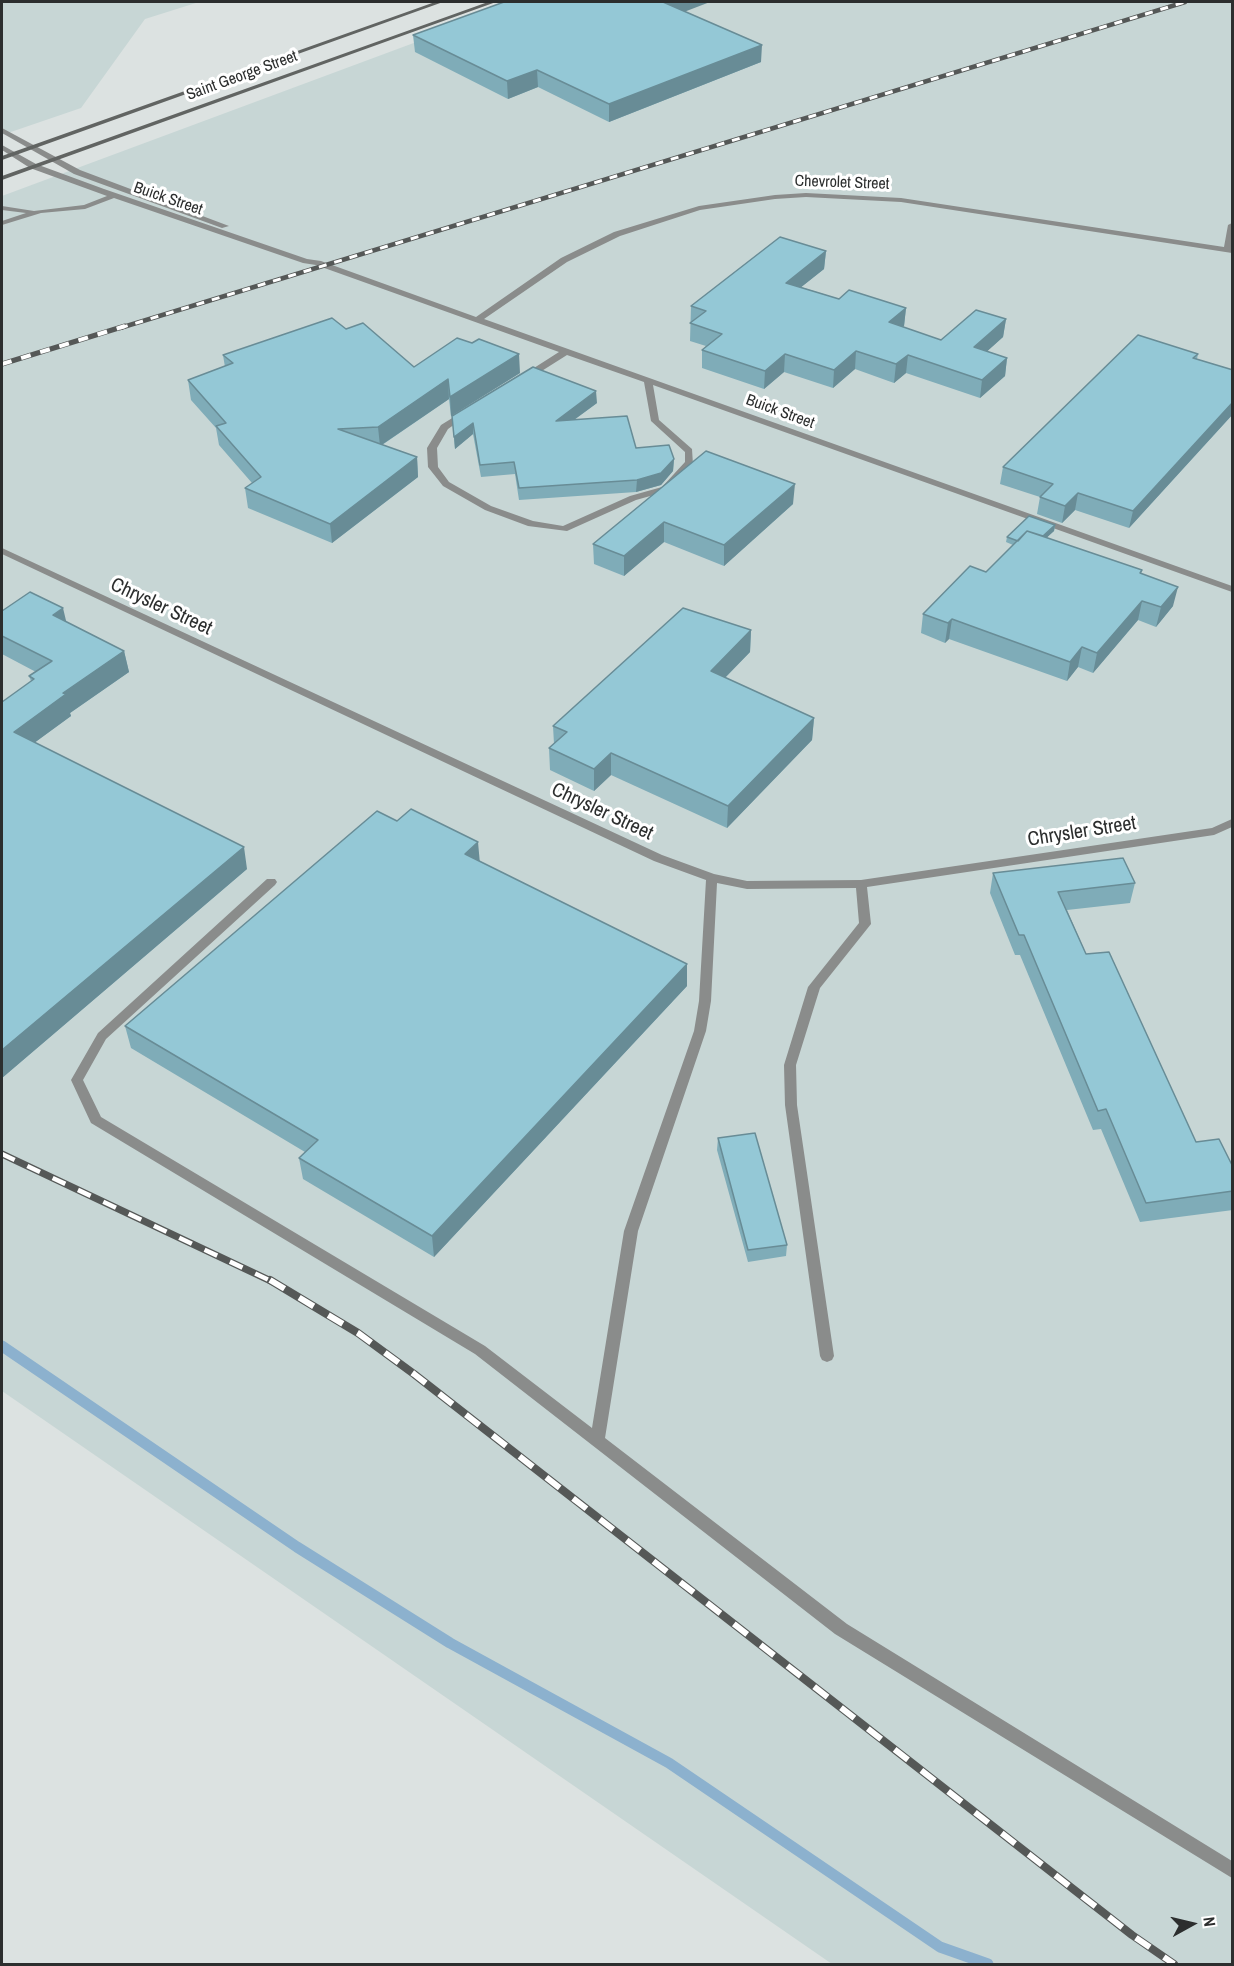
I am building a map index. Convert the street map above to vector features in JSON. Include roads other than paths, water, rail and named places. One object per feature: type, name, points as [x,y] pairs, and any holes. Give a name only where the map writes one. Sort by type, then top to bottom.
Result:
[{"type":"main road","name":"Saint George Street","points":[[2,158],[440,2]]},
{"type":"main road","name":"Saint George Street","points":[[2,178],[493,2]]},
{"type":"lane","name":"Buick Street","points":[[2,130],[77,172],[312,258],[318,263]]},
{"type":"lane","name":"Buick Street","points":[[2,147],[33,166],[113,196],[306,261],[318,263],[1232,589]]},
{"type":"lane","name":"Chevrolet Street","points":[[477,320],[564,260],[617,234],[699,208],[775,197],[806,195],[901,200],[1230,250]]},
{"type":"lane","points":[[2,223],[36,212],[84,207],[113,196]]},
{"type":"lane","points":[[2,208],[36,212]]},
{"type":"lane","points":[[1230,250],[1233,225]]},
{"type":"lane","points":[[519,381],[565,352]]},
{"type":"lane","points":[[472,410],[444,427],[435,439],[432,454],[433,467],[442,479],[488,508],[531,524],[564,529],[633,498],[665,489],[690,463],[689,451],[655,421],[648,381]]},
{"type":"lane","name":"Chrysler Street","points":[[2,551],[658,858],[712,878],[747,885],[861,884],[1214,831],[1233,823]]},
{"type":"lane","points":[[597,1440],[631,1231],[702,1024],[712,878]]},
{"type":"lane","points":[[271,882],[102,1036],[77,1080],[96,1120],[480,1350],[841,1629],[1233,1870]]},
{"type":"lane","points":[[827,1356],[790,1105],[790,1065],[808,1000],[814,987],[866,924],[861,884]]},
{"type":"waterway","points":[[2,1346],[297,1547],[450,1643],[669,1763],[940,1947],[988,1964]]},
{"type":"railway","points":[[120,328],[1185,2]]},
{"type":"railway","points":[[2,364],[125,326]]},
{"type":"railway","points":[[2,1154],[273,1282]]},
{"type":"railway","points":[[270,1280],[358,1333],[414,1374],[1132,1935],[1174,1964]]}]
